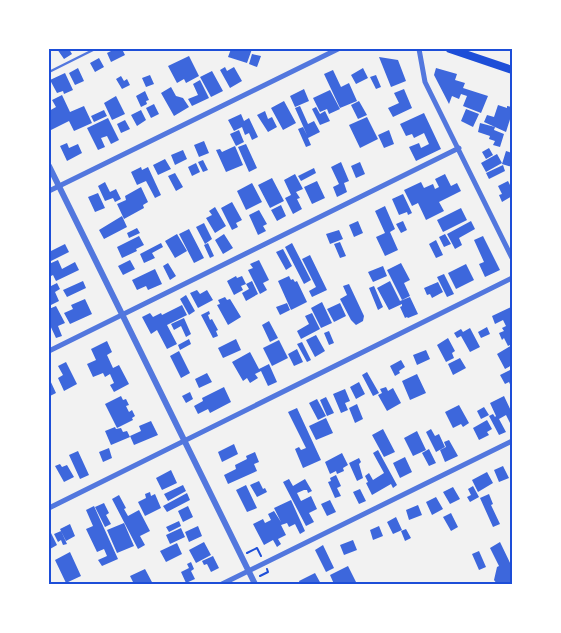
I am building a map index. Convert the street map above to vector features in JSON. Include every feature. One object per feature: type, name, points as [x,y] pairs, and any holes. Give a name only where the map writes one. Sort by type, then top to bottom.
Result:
[{"type":"main road","points":[[450,49],[512,70]]},
{"type":"street","points":[[49,191],[338,49]]},
{"type":"street","points":[[419,49],[425,82],[512,258]]},
{"type":"street","points":[[49,351],[122,313],[459,148]]},
{"type":"street","points":[[49,166],[255,584]]},
{"type":"street","points":[[49,508],[512,278]]},
{"type":"street","points":[[222,584],[512,441]]},
{"type":"lane","points":[[49,72],[95,49]]},
{"type":"path","points":[[247,552],[257,548],[262,560]]},
{"type":"path","points":[[258,577],[268,572],[266,567]]},
{"type":"building","points":[[57,49],[69,49],[72,54],[64,59]]},
{"type":"building","points":[[115,49],[122,49],[125,55],[111,62],[107,53]]},
{"type":"building","points":[[231,49],[252,49],[247,63],[228,57]]},
{"type":"building","points":[[252,54],[261,56],[257,67],[249,64]]},
{"type":"building","points":[[189,56],[199,76],[186,83],[184,79],[177,83],[168,66]]},
{"type":"building","points":[[379,57],[398,60],[406,81],[391,87]]},
{"type":"building","points":[[99,58],[104,67],[95,72],[90,63]]},
{"type":"building","points":[[225,67],[227,71],[234,67],[242,81],[230,88],[220,70]]},
{"type":"building","points":[[78,68],[84,81],[75,85],[69,73]]},
{"type":"building","points":[[363,68],[368,78],[356,84],[351,75]]},
{"type":"building","points":[[436,68],[457,74],[455,80],[465,83],[463,88],[488,96],[481,113],[463,106],[467,96],[461,94],[459,99],[452,96],[449,104],[434,75]]},
{"type":"building","points":[[333,70],[341,87],[349,83],[357,101],[340,108],[324,74]]},
{"type":"building","points":[[212,71],[223,91],[211,97],[200,77]]},
{"type":"building","points":[[65,73],[73,90],[64,94],[63,91],[57,93],[50,80]]},
{"type":"building","points":[[150,75],[154,84],[146,87],[142,78]]},
{"type":"building","points":[[376,75],[381,87],[376,89],[370,77]]},
{"type":"building","points":[[121,76],[124,81],[127,79],[130,85],[122,89],[116,79]]},
{"type":"building","points":[[200,80],[209,98],[192,106],[188,99],[198,95],[193,84]]},
{"type":"building","points":[[171,87],[176,96],[183,98],[189,107],[174,116],[161,93]]},
{"type":"building","points":[[304,89],[309,101],[295,107],[290,96]]},
{"type":"building","points":[[404,89],[412,108],[393,117],[388,108],[399,103],[394,93]]},
{"type":"building","points":[[330,90],[340,109],[329,114],[327,109],[320,112],[313,98]]},
{"type":"building","points":[[145,91],[149,100],[146,101],[147,104],[141,107],[136,96]]},
{"type":"building","points":[[62,95],[70,112],[84,106],[92,123],[74,131],[69,121],[49,131],[49,111],[56,107],[52,100]]},
{"type":"building","points":[[116,96],[125,114],[112,120],[104,103]]},
{"type":"building","points":[[284,101],[296,123],[283,130],[271,108]]},
{"type":"building","points":[[359,101],[367,115],[358,119],[351,105]]},
{"type":"building","points":[[154,104],[159,114],[151,118],[146,108]]},
{"type":"building","points":[[498,105],[507,108],[507,106],[512,107],[506,132],[484,122],[487,115],[494,117]]},
{"type":"building","points":[[300,106],[308,124],[314,121],[320,132],[308,138],[311,145],[306,147],[298,129],[303,127],[307,135],[295,108]]},
{"type":"building","points":[[316,107],[320,114],[325,111],[330,121],[320,125],[312,109]]},
{"type":"building","points":[[466,109],[479,114],[473,127],[461,121]]},
{"type":"building","points":[[104,110],[107,116],[94,122],[91,116]]},
{"type":"building","points":[[141,110],[146,120],[137,126],[131,115]]},
{"type":"building","points":[[265,111],[268,119],[272,117],[277,127],[268,132],[257,115]]},
{"type":"building","points":[[424,113],[441,149],[416,161],[409,147],[419,143],[421,148],[429,144],[424,133],[414,138],[412,134],[406,136],[400,124]]},
{"type":"building","points":[[241,114],[244,121],[249,118],[258,137],[252,140],[249,133],[245,135],[242,127],[234,131],[228,120]]},
{"type":"building","points":[[367,117],[378,139],[360,148],[349,125]]},
{"type":"building","points":[[108,118],[119,140],[111,144],[107,136],[101,138],[105,147],[98,150],[87,128]]},
{"type":"building","points":[[125,120],[130,129],[121,133],[117,124]]},
{"type":"building","points":[[480,123],[495,127],[494,130],[504,134],[500,147],[493,145],[495,141],[489,139],[490,136],[478,132]]},
{"type":"building","points":[[239,130],[244,142],[236,146],[230,134]]},
{"type":"building","points":[[389,130],[394,144],[384,148],[378,135]]},
{"type":"building","points":[[204,141],[209,153],[199,157],[194,145]]},
{"type":"building","points":[[67,143],[69,148],[78,144],[82,153],[67,161],[60,146]]},
{"type":"building","points":[[246,144],[257,168],[249,172],[238,147]]},
{"type":"building","points":[[235,146],[243,165],[226,172],[216,150],[220,149],[222,152]]},
{"type":"building","points":[[489,148],[493,155],[486,159],[482,152]]},
{"type":"building","points":[[183,150],[187,159],[175,165],[171,155]]},
{"type":"building","points":[[506,151],[512,153],[512,167],[502,164]]},
{"type":"building","points":[[497,154],[502,163],[486,172],[481,163]]},
{"type":"building","points":[[165,159],[171,169],[158,175],[153,165]]},
{"type":"building","points":[[203,160],[208,170],[203,172],[198,162]]},
{"type":"building","points":[[341,162],[349,181],[344,183],[347,192],[337,197],[333,187],[339,184],[331,167]]},
{"type":"building","points":[[360,162],[365,174],[356,178],[351,166]]},
{"type":"building","points":[[196,163],[200,172],[192,176],[188,167]]},
{"type":"building","points":[[503,165],[505,171],[489,179],[486,173]]},
{"type":"building","points":[[141,167],[142,170],[148,167],[161,195],[155,198],[146,181],[137,185],[131,172]]},
{"type":"building","points":[[314,168],[316,173],[301,181],[298,176]]},
{"type":"building","points":[[175,173],[183,187],[176,191],[168,176]]},
{"type":"building","points":[[295,174],[303,189],[296,192],[300,198],[297,199],[302,209],[293,214],[285,198],[291,195],[284,180]]},
{"type":"building","points":[[445,174],[451,186],[457,183],[461,191],[439,202],[444,211],[426,220],[418,203],[412,206],[404,190],[421,182],[424,188],[433,184],[435,189],[439,187],[435,179]]},
{"type":"building","points":[[272,178],[284,201],[270,208],[258,185]]},
{"type":"building","points":[[317,181],[325,198],[312,204],[304,187]]},
{"type":"building","points":[[508,181],[512,189],[512,196],[502,202],[499,195],[502,194],[498,186]]},
{"type":"building","points":[[105,182],[110,192],[116,189],[121,199],[115,202],[113,198],[105,201],[98,186]]},
{"type":"building","points":[[252,183],[262,202],[246,210],[237,191]]},
{"type":"building","points":[[141,187],[148,202],[143,205],[144,208],[124,219],[117,204],[126,200],[125,196]]},
{"type":"building","points":[[98,193],[105,208],[95,212],[88,197]]},
{"type":"building","points":[[403,194],[412,213],[408,215],[407,212],[399,215],[392,199]]},
{"type":"building","points":[[232,202],[242,220],[236,223],[238,227],[232,230],[221,208]]},
{"type":"building","points":[[281,205],[286,216],[277,221],[271,210]]},
{"type":"building","points":[[385,206],[395,229],[390,232],[398,250],[385,256],[376,237],[385,233],[375,211]]},
{"type":"building","points":[[215,207],[226,226],[215,233],[206,218],[212,215],[209,211]]},
{"type":"building","points":[[461,208],[467,220],[443,232],[437,220]]},
{"type":"building","points":[[259,210],[267,224],[263,226],[266,231],[258,235],[249,215]]},
{"type":"building","points":[[122,216],[127,227],[104,239],[99,230]]},
{"type":"building","points":[[358,221],[363,233],[354,237],[349,225]]},
{"type":"building","points":[[403,221],[407,230],[401,233],[396,224]]},
{"type":"building","points":[[471,221],[475,229],[459,238],[462,245],[455,249],[447,234]]},
{"type":"building","points":[[204,223],[212,239],[205,244],[196,227]]},
{"type":"building","points":[[137,228],[140,233],[129,238],[127,233]]},
{"type":"building","points":[[189,229],[204,258],[194,263],[179,234]]},
{"type":"building","points":[[339,230],[343,239],[330,244],[326,234]]},
{"type":"building","points":[[177,234],[187,251],[175,258],[165,241]]},
{"type":"building","points":[[224,234],[233,248],[223,254],[215,240]]},
{"type":"building","points":[[445,234],[451,244],[444,247],[439,237]]},
{"type":"building","points":[[139,236],[144,245],[136,249],[137,251],[122,258],[117,247]]},
{"type":"building","points":[[483,236],[500,270],[485,277],[479,264],[484,262],[474,240]]},
{"type":"building","points":[[436,240],[443,255],[436,258],[429,244]]},
{"type":"building","points":[[340,242],[346,256],[340,258],[334,244]]},
{"type":"building","points":[[161,243],[163,247],[152,253],[155,258],[144,263],[140,254]]},
{"type":"building","points":[[208,243],[214,256],[210,258],[204,245]]},
{"type":"building","points":[[292,243],[311,280],[304,284],[285,247]]},
{"type":"building","points":[[65,244],[69,252],[49,262],[49,252]]},
{"type":"building","points":[[283,249],[292,266],[286,270],[276,252]]},
{"type":"building","points":[[310,255],[327,290],[312,297],[309,291],[316,287],[302,259]]},
{"type":"building","points":[[58,260],[62,269],[75,262],[79,270],[56,281],[53,275],[49,277],[49,264]]},
{"type":"building","points":[[130,260],[135,269],[123,275],[118,266]]},
{"type":"building","points":[[259,260],[269,280],[263,283],[267,290],[260,294],[248,270],[253,268],[250,264]]},
{"type":"building","points":[[168,263],[176,276],[170,280],[163,266]]},
{"type":"building","points":[[401,263],[410,280],[404,283],[410,296],[402,300],[387,270]]},
{"type":"building","points":[[466,264],[474,280],[456,289],[448,273]]},
{"type":"building","points":[[383,266],[387,276],[373,282],[368,272]]},
{"type":"building","points":[[155,269],[162,284],[148,290],[146,286],[137,290],[132,280]]},
{"type":"building","points":[[444,274],[454,294],[447,297],[437,277]]},
{"type":"building","points":[[236,276],[237,278],[242,276],[246,284],[241,286],[243,290],[234,295],[227,281]]},
{"type":"building","points":[[289,276],[291,280],[297,281],[307,302],[291,310],[278,281]]},
{"type":"building","points":[[83,281],[86,288],[67,297],[63,290]]},
{"type":"building","points":[[252,281],[258,294],[246,301],[242,293],[249,289],[246,284]]},
{"type":"building","points":[[390,281],[400,301],[410,297],[418,314],[405,318],[400,307],[402,304],[389,310],[377,288]]},
{"type":"building","points":[[438,282],[443,292],[432,298],[430,294],[427,295],[424,288]]},
{"type":"building","points":[[57,283],[60,289],[55,292],[59,301],[49,306],[49,284],[51,286]]},
{"type":"building","points":[[349,284],[364,316],[363,321],[356,325],[351,320],[340,299],[347,295],[343,286]]},
{"type":"building","points":[[374,286],[383,307],[378,310],[369,288]]},
{"type":"building","points":[[197,290],[200,294],[207,290],[213,300],[198,308],[190,293]]},
{"type":"building","points":[[186,295],[195,311],[189,315],[180,299]]},
{"type":"building","points":[[225,297],[227,300],[230,299],[241,317],[228,325],[217,305],[220,304],[218,300]]},
{"type":"building","points":[[85,299],[92,314],[70,324],[64,313],[73,309],[71,305]]},
{"type":"building","points":[[322,302],[332,323],[321,328],[311,308]]},
{"type":"building","points":[[287,303],[290,310],[280,315],[276,307]]},
{"type":"building","points":[[340,303],[346,316],[334,322],[327,309]]},
{"type":"building","points":[[182,305],[187,315],[167,325],[177,344],[167,349],[157,330],[151,334],[142,317],[150,313],[153,317],[161,313],[162,315]]},
{"type":"building","points":[[56,306],[65,323],[58,326],[62,336],[56,338],[49,323],[49,309]]},
{"type":"building","points":[[511,307],[512,344],[508,346],[504,338],[502,340],[499,333],[504,331],[502,328],[506,326],[503,320],[495,324],[492,316]]},
{"type":"building","points":[[209,311],[210,320],[212,319],[218,330],[216,331],[218,336],[213,338],[201,315]]},
{"type":"building","points":[[312,313],[320,329],[301,339],[297,331],[309,324],[305,316]]},
{"type":"building","points":[[184,318],[191,334],[186,337],[181,326],[174,330],[171,324]]},
{"type":"building","points":[[269,321],[278,338],[270,342],[262,325]]},
{"type":"building","points":[[487,327],[490,334],[481,338],[478,332]]},
{"type":"building","points":[[470,328],[480,347],[470,352],[461,336],[457,338],[454,333],[461,329],[463,332]]},
{"type":"building","points":[[329,331],[334,343],[329,345],[324,333]]},
{"type":"building","points":[[316,335],[325,351],[315,357],[306,340]]},
{"type":"building","points":[[448,338],[455,351],[452,353],[454,358],[446,362],[437,345]]},
{"type":"building","points":[[189,339],[191,344],[180,350],[178,345]]},
{"type":"building","points":[[236,339],[241,350],[223,358],[218,348]]},
{"type":"building","points":[[279,340],[288,358],[272,366],[263,348]]},
{"type":"building","points":[[107,341],[112,352],[107,355],[113,368],[119,365],[129,384],[114,392],[110,385],[114,383],[110,374],[105,377],[103,373],[93,377],[87,364],[96,360],[91,349]]},
{"type":"building","points":[[302,342],[311,360],[307,362],[297,344]]},
{"type":"building","points":[[512,345],[512,365],[505,369],[497,354]]},
{"type":"building","points":[[297,349],[303,362],[294,366],[288,354]]},
{"type":"building","points":[[426,350],[430,359],[417,365],[413,355]]},
{"type":"building","points":[[179,351],[190,373],[181,378],[170,356]]},
{"type":"building","points":[[250,352],[259,369],[269,364],[277,382],[268,386],[261,371],[255,374],[258,378],[250,383],[247,378],[243,381],[232,362]]},
{"type":"building","points":[[460,358],[466,368],[453,375],[448,364]]},
{"type":"building","points":[[401,360],[405,367],[395,376],[390,366]]},
{"type":"building","points":[[66,362],[77,384],[64,391],[58,378],[63,375],[58,366]]},
{"type":"building","points":[[512,369],[512,389],[509,382],[505,384],[500,375]]},
{"type":"building","points":[[367,372],[379,393],[373,396],[362,375]]},
{"type":"building","points":[[207,373],[212,382],[199,388],[195,379]]},
{"type":"building","points":[[417,374],[426,393],[410,400],[402,381]]},
{"type":"building","points":[[49,378],[56,393],[50,396],[49,393]]},
{"type":"building","points":[[359,382],[365,394],[356,399],[350,387]]},
{"type":"building","points":[[224,387],[231,402],[210,413],[208,409],[198,414],[194,406],[203,401],[202,398]]},
{"type":"building","points":[[386,387],[388,391],[393,388],[401,403],[387,411],[378,395],[382,393],[380,389]]},
{"type":"building","points":[[345,389],[350,401],[345,403],[348,410],[341,413],[333,394]]},
{"type":"building","points":[[190,392],[193,399],[186,403],[182,396]]},
{"type":"building","points":[[121,396],[123,400],[126,399],[129,405],[126,406],[129,412],[132,410],[135,416],[132,418],[133,420],[117,428],[105,404]]},
{"type":"building","points":[[504,396],[512,413],[512,427],[506,415],[499,419],[506,432],[499,435],[489,416],[493,414],[496,416],[490,403]]},
{"type":"building","points":[[326,397],[334,413],[327,416],[320,400]]},
{"type":"building","points":[[317,399],[326,416],[318,420],[309,403]]},
{"type":"building","points":[[357,404],[363,419],[355,423],[349,408]]},
{"type":"building","points":[[459,405],[469,423],[463,427],[461,424],[453,428],[445,412]]},
{"type":"building","points":[[484,407],[489,415],[481,419],[477,411]]},
{"type":"building","points":[[297,408],[321,460],[303,468],[295,449],[299,447],[301,450],[306,448],[288,412]]},
{"type":"building","points":[[326,418],[333,433],[316,440],[309,426]]},
{"type":"building","points":[[487,420],[492,429],[487,432],[489,435],[479,440],[473,428]]},
{"type":"building","points":[[151,421],[158,435],[134,445],[130,436],[141,431],[139,426]]},
{"type":"building","points":[[115,427],[116,429],[121,428],[123,432],[127,431],[130,437],[111,445],[105,431]]},
{"type":"building","points":[[383,429],[395,452],[384,457],[372,435]]},
{"type":"building","points":[[431,429],[435,436],[439,434],[445,447],[436,452],[426,432]]},
{"type":"building","points":[[417,431],[426,450],[413,456],[404,438]]},
{"type":"building","points":[[449,440],[458,456],[445,462],[440,450],[446,447],[444,442]]},
{"type":"building","points":[[234,444],[238,454],[222,462],[218,452]]},
{"type":"building","points":[[109,448],[112,458],[103,462],[99,452]]},
{"type":"building","points":[[429,449],[436,463],[429,466],[422,453]]},
{"type":"building","points":[[378,450],[397,485],[393,488],[391,484],[372,495],[365,476],[369,473],[373,480],[384,473],[373,453]]},
{"type":"building","points":[[78,451],[89,475],[80,479],[69,455]]},
{"type":"building","points":[[255,452],[259,462],[254,464],[257,471],[228,484],[224,475],[236,469],[235,465],[247,459],[246,456]]},
{"type":"building","points":[[342,453],[348,465],[343,468],[344,471],[337,474],[336,471],[330,474],[325,462]]},
{"type":"building","points":[[405,457],[412,472],[400,478],[393,463]]},
{"type":"building","points":[[359,458],[363,478],[357,481],[349,463]]},
{"type":"building","points":[[60,464],[62,467],[67,465],[74,477],[64,482],[55,466]]},
{"type":"building","points":[[503,466],[509,478],[499,482],[494,470]]},
{"type":"building","points":[[171,470],[177,483],[162,490],[156,478]]},
{"type":"building","points":[[487,472],[493,483],[478,492],[472,480]]},
{"type":"building","points":[[336,475],[341,486],[337,488],[341,496],[335,498],[328,482],[331,481],[330,478]]},
{"type":"building","points":[[289,479],[293,486],[305,479],[312,491],[308,493],[307,490],[304,490],[297,493],[301,501],[311,496],[317,509],[309,513],[314,522],[306,526],[283,482]]},
{"type":"building","points":[[259,481],[267,492],[257,497],[250,485]]},
{"type":"building","points":[[183,485],[186,491],[168,501],[164,494]]},
{"type":"building","points":[[246,485],[257,508],[247,512],[236,490]]},
{"type":"building","points":[[473,486],[479,497],[470,502],[467,497],[471,495],[468,489]]},
{"type":"building","points":[[453,487],[460,499],[450,504],[443,492]]},
{"type":"building","points":[[360,489],[366,501],[359,504],[353,492]]},
{"type":"building","points":[[150,492],[151,496],[155,494],[161,508],[145,516],[138,502],[146,498],[145,494]]},
{"type":"building","points":[[187,493],[190,500],[167,512],[163,506]]},
{"type":"building","points":[[489,494],[493,504],[491,505],[500,524],[493,527],[480,498]]},
{"type":"building","points":[[119,495],[128,516],[139,510],[150,531],[140,536],[145,545],[138,549],[112,499]]},
{"type":"building","points":[[436,497],[443,509],[432,515],[426,502]]},
{"type":"building","points":[[291,500],[305,531],[300,534],[295,524],[289,527],[287,523],[281,525],[286,535],[278,539],[281,544],[277,547],[273,540],[264,545],[253,524],[263,519],[265,523],[271,520],[268,514],[274,511],[281,522],[274,508]]},
{"type":"building","points":[[330,500],[336,512],[327,516],[321,504]]},
{"type":"building","points":[[104,503],[109,513],[106,515],[111,524],[105,527],[95,507]]},
{"type":"building","points":[[418,505],[422,515],[409,520],[406,510]]},
{"type":"building","points":[[94,506],[118,559],[102,566],[98,560],[107,556],[104,549],[97,552],[86,529],[93,526],[86,510]]},
{"type":"building","points":[[188,506],[193,517],[183,522],[178,511]]},
{"type":"building","points":[[451,513],[458,527],[451,531],[443,517]]},
{"type":"building","points":[[396,517],[402,530],[393,534],[387,522]]},
{"type":"building","points":[[179,521],[181,526],[169,532],[166,527]]},
{"type":"building","points":[[124,523],[134,546],[117,553],[107,530]]},
{"type":"building","points":[[70,524],[75,536],[66,541],[60,529]]},
{"type":"building","points":[[198,526],[202,536],[189,542],[185,532]]},
{"type":"building","points":[[379,526],[383,536],[373,540],[370,530]]},
{"type":"building","points":[[181,528],[185,537],[170,544],[166,535]]},
{"type":"building","points":[[49,529],[57,545],[50,549],[49,547]]},
{"type":"building","points":[[406,529],[411,538],[405,541],[401,531]]},
{"type":"building","points":[[61,531],[67,544],[63,545],[61,540],[58,542],[54,534]]},
{"type":"building","points":[[353,540],[357,550],[344,555],[340,545]]},
{"type":"building","points":[[204,542],[211,555],[196,563],[189,550]]},
{"type":"building","points":[[500,542],[512,567],[512,584],[497,584],[494,580],[497,567],[499,566],[490,548]]},
{"type":"building","points":[[177,543],[182,554],[166,562],[160,551]]},
{"type":"building","points":[[323,545],[334,568],[326,572],[315,550]]},
{"type":"building","points":[[479,551],[486,567],[479,570],[472,554]]},
{"type":"building","points":[[70,552],[81,576],[66,583],[55,560]]},
{"type":"building","points":[[213,556],[219,568],[211,572],[207,564],[204,565],[202,561]]},
{"type":"building","points":[[191,562],[194,569],[191,571],[195,579],[186,583],[181,572],[189,568],[187,564]]},
{"type":"building","points":[[348,566],[357,584],[334,584],[330,575]]},
{"type":"building","points":[[145,569],[153,584],[134,584],[130,576]]},
{"type":"building","points":[[315,573],[321,584],[300,584],[299,581]]}]
